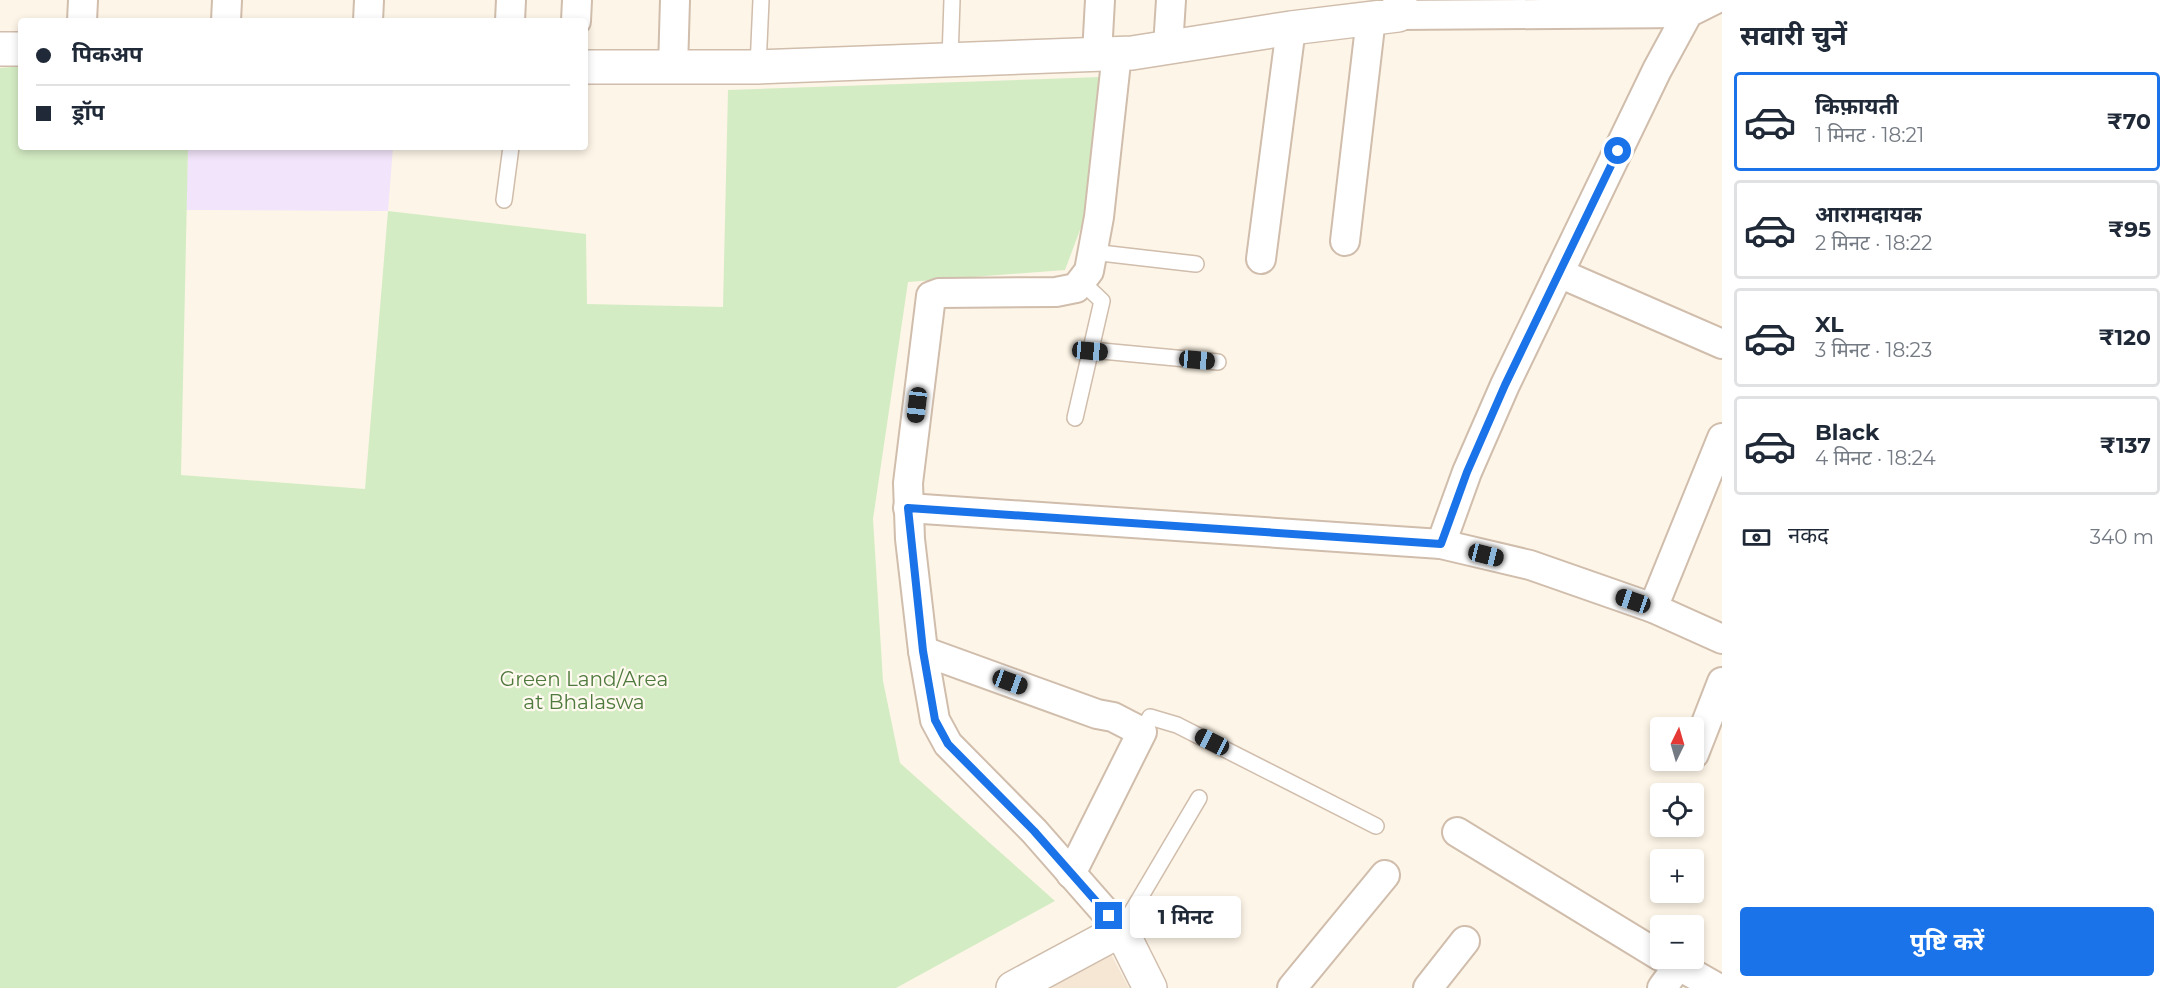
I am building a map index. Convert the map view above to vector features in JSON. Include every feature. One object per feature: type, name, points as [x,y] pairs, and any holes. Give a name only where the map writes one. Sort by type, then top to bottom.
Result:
[{"type":"street","points":[[82,18],[83,0]]},
{"type":"street","points":[[226,18],[227,0]]},
{"type":"street","points":[[368,18],[369,0]]},
{"type":"street","points":[[510,18],[511,0]]},
{"type":"street","points":[[576,0],[576,18]]},
{"type":"street","points":[[673,68],[675,0]]},
{"type":"street","points":[[1100,0],[1107,54],[1099,217],[1089,271],[1076,288],[1056,292],[939,293],[931,296],[908,483],[908,508],[923,651],[935,720],[944,738],[1034,831],[1121,930],[1150,988]]},
{"type":"street","points":[[1168,47],[1171,0]]},
{"type":"street","points":[[588,67],[758,67],[1107,54],[1168,47],[1390,11],[1688,13],[1714,0]]},
{"type":"street","points":[[1345,241],[1390,11]]},
{"type":"street","points":[[1441,544],[1472,461],[1505,385],[1688,13]]},
{"type":"street","points":[[1261,259],[1291,28]]},
{"type":"street","points":[[0,49],[18,49]]},
{"type":"street","points":[[1559,273],[1722,344]]},
{"type":"street","points":[[1653,608],[1722,438]]},
{"type":"street","points":[[908,508],[1441,544],[1530,565],[1653,608],[1722,639]]},
{"type":"street","points":[[923,651],[1097,714],[1113,717],[1142,732],[1071,874]]},
{"type":"street","points":[[1704,728],[1722,682]]},
{"type":"street","points":[[1457,832],[1650,957]]},
{"type":"street","points":[[1292,988],[1385,875]]},
{"type":"street","points":[[1013,988],[1121,930]]},
{"type":"street","points":[[1428,988],[1465,941]]},
{"type":"street","points":[[1671,969],[1718,988]]},
{"type":"lane","points":[[758,67],[761,0]]},
{"type":"lane","points":[[950,59],[952,0]]},
{"type":"lane","points":[[504,200],[511,150]]},
{"type":"lane","points":[[1092,252],[1196,264]]},
{"type":"lane","points":[[1075,417],[1102,301],[1081,281]]},
{"type":"lane","points":[[1090,351],[1218,362]]},
{"type":"lane","points":[[1142,732],[1150,717],[1177,725],[1376,826]]},
{"type":"lane","points":[[1121,930],[1199,798]]},
{"type":"shaded area","points":[[188,150],[393,150],[388,211],[186,210]]},
{"type":"shaded area","points":[[1111,954],[1129,988],[1047,988]]},
{"type":"green space","name":"Green Land/Area at Bhalaswa","points":[[18,66],[18,150],[188,150],[181,475],[365,489],[388,211],[586,234],[587,304],[723,307],[728,90],[1101,77],[1086,214],[1065,270],[908,282],[873,519],[883,681],[900,763],[1055,901],[896,988],[0,988],[0,68]]},
{"type":"route","points":[[1109,916],[1034,831],[948,744],[941,733],[935,720],[923,651],[908,508],[1441,544],[1467,472],[1505,385],[1618,151]]}]
